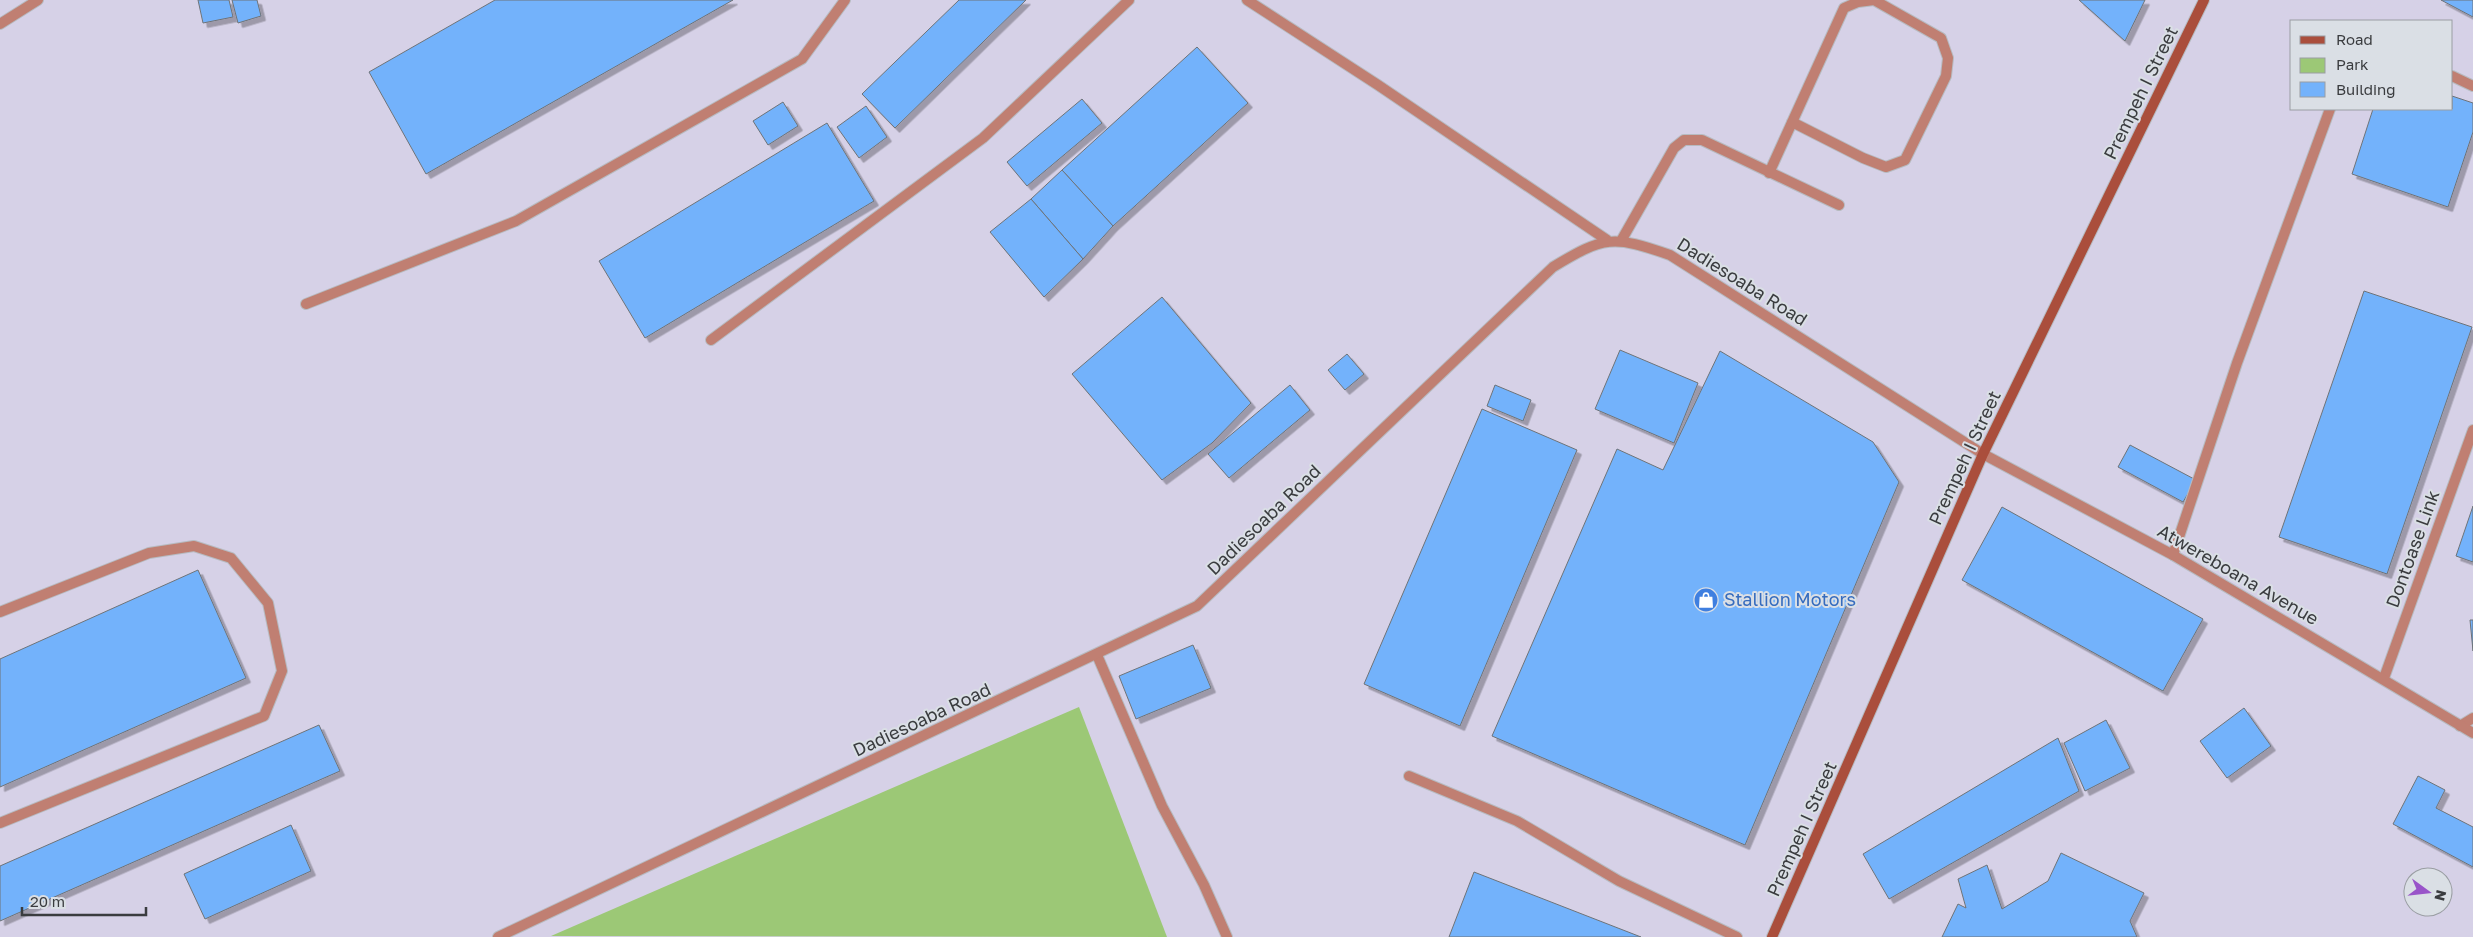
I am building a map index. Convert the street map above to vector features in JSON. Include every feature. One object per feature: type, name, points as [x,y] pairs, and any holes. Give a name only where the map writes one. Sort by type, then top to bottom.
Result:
[{"type":"main road","name":"Prempeh I Street","points":[[1772,937],[1983,454],[2204,0]]},
{"type":"street","points":[[0,24],[38,0]]},
{"type":"street","points":[[306,304],[516,221],[802,58],[845,0]]},
{"type":"street","points":[[711,340],[983,138],[1129,0]]},
{"type":"street","points":[[1247,0],[1378,85],[1607,240]]},
{"type":"street","points":[[1769,173],[1792,122],[1844,8],[1858,2],[1874,0],[1941,38],[1948,58],[1946,76],[1905,160],[1886,167],[1863,158],[1792,122]]},
{"type":"street","points":[[2453,76],[2473,86]]},
{"type":"street","points":[[2173,555],[2237,363],[2330,110]]},
{"type":"street","points":[[1621,242],[1674,148],[1684,140],[1702,140],[1838,205]]},
{"type":"street","name":"Dadiesoaba Road","points":[[498,937],[1098,655],[1197,606],[1552,267],[1582,250],[1607,240],[1636,243],[1670,255],[1983,454]]},
{"type":"street","name":"Dontoase Link","points":[[2384,678],[2473,430]]},
{"type":"street","name":"Atwereboana Avenue","points":[[1983,454],[2173,555],[2384,678],[2473,733]]},
{"type":"street","points":[[0,612],[149,553],[194,546],[231,558],[268,602],[282,671],[264,716],[0,823]]},
{"type":"street","points":[[1098,655],[1162,806],[1204,885],[1227,937]]},
{"type":"street","points":[[2460,726],[2473,718]]},
{"type":"street","points":[[1409,776],[1517,821],[1619,881],[1737,937]]},
{"type":"shaded area","points":[[0,0],[2473,0],[2473,937],[0,937]]},
{"type":"green space","points":[[1079,707],[1167,937],[551,936]]},
{"type":"building","points":[[198,0],[229,0],[233,17],[203,23]]},
{"type":"building","points":[[232,0],[257,0],[261,16],[238,23]]},
{"type":"building","points":[[495,0],[733,0],[426,174],[369,72]]},
{"type":"building","points":[[959,0],[1026,0],[895,128],[862,94]]},
{"type":"building","points":[[2079,0],[2145,0],[2125,41]]},
{"type":"building","points":[[2441,0],[2473,0],[2473,17]]},
{"type":"building","points":[[1197,47],[1248,103],[1113,226],[1062,170]]},
{"type":"building","points":[[2453,96],[2473,103],[2473,132],[2448,207],[2352,174],[2373,110],[2453,110]]},
{"type":"building","points":[[1082,99],[1102,123],[1027,186],[1007,162]]},
{"type":"building","points":[[783,102],[798,126],[768,145],[753,121]]},
{"type":"building","points":[[866,106],[887,137],[859,158],[837,127]]},
{"type":"building","points":[[827,123],[874,201],[645,338],[599,261]]},
{"type":"building","points":[[1062,170],[1113,226],[1083,259],[1031,199]]},
{"type":"building","points":[[1031,199],[1083,259],[1044,297],[990,232]]},
{"type":"building","points":[[2364,291],[2472,327],[2387,574],[2279,537]]},
{"type":"building","points":[[1162,297],[1251,403],[1212,443],[1162,480],[1072,374]]},
{"type":"building","points":[[1620,350],[1698,383],[1674,443],[1595,409]]},
{"type":"building","points":[[1720,351],[1873,442],[1899,482],[1745,845],[1492,736],[1617,449],[1663,470]]},
{"type":"building","points":[[1347,354],[1364,374],[1345,390],[1328,370]]},
{"type":"building","points":[[1290,385],[1310,410],[1229,478],[1208,454]]},
{"type":"building","points":[[1495,385],[1531,400],[1523,421],[1487,406]]},
{"type":"building","points":[[1482,409],[1577,450],[1460,726],[1364,684]]},
{"type":"building","points":[[2130,445],[2196,480],[2183,502],[2118,467]]},
{"type":"building","points":[[2473,506],[2473,562],[2456,556]]},
{"type":"building","points":[[2002,507],[2203,619],[2163,691],[1962,580]]},
{"type":"building","points":[[198,570],[246,678],[0,787],[0,659]]},
{"type":"building","points":[[2470,620],[2473,620],[2473,651]]},
{"type":"building","points":[[1193,645],[1211,688],[1136,719],[1119,676]]},
{"type":"building","points":[[2244,708],[2271,746],[2227,778],[2200,741]]},
{"type":"building","points":[[2106,720],[2130,768],[2085,791],[2064,743]]},
{"type":"building","points":[[319,725],[340,771],[0,921],[0,866]]},
{"type":"building","points":[[2058,738],[2079,791],[1889,899],[1863,854]]},
{"type":"building","points":[[2418,776],[2445,790],[2436,808],[2473,827],[2473,867],[2393,824]]},
{"type":"building","points":[[291,825],[311,871],[205,919],[184,874]]},
{"type":"building","points":[[2061,853],[2144,893],[2130,921],[2137,937],[1942,937],[1958,904],[1966,908],[1958,879],[1987,865],[2002,909],[2048,881]]},
{"type":"building","points":[[1474,872],[1641,937],[1449,937]]},
{"type":"place","name":"Stallion Motors","points":[[1706,600]]}]
